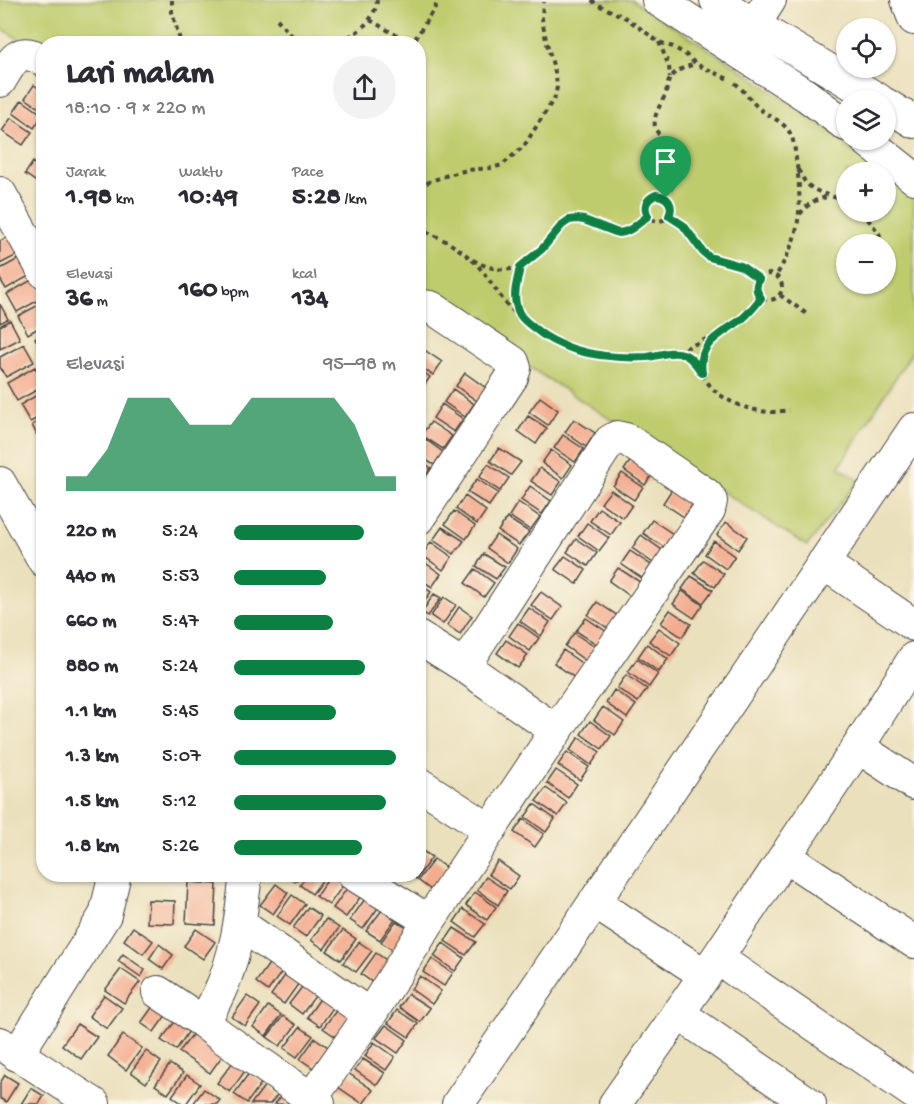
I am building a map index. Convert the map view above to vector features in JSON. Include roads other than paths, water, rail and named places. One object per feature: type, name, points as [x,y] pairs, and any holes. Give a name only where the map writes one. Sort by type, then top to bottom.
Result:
[{"type":"street","points":[[658,0],[836,117]]},
{"type":"street","points":[[716,0],[762,13],[866,90]]},
{"type":"street","points":[[907,0],[914,19]]},
{"type":"street","points":[[0,81],[14,58],[21,54],[36,57]]},
{"type":"street","points":[[896,111],[914,122]]},
{"type":"street","points":[[879,150],[914,178]]},
{"type":"street","points":[[0,193],[36,247]]},
{"type":"street","points":[[426,306],[513,362],[515,368],[512,377],[426,507]]},
{"type":"street","points":[[458,1104],[914,429]]},
{"type":"street","points":[[158,992],[315,1101],[429,921],[556,731],[709,510],[711,501],[707,495],[626,439],[617,437],[610,441],[464,666]]},
{"type":"street","points":[[0,483],[36,547]]},
{"type":"street","points":[[823,563],[914,625]]},
{"type":"street","points":[[426,643],[464,666],[556,731]]},
{"type":"street","points":[[615,1104],[711,967],[858,747],[914,658]]},
{"type":"street","points":[[858,747],[914,784]]},
{"type":"street","points":[[426,788],[490,830]]},
{"type":"street","points":[[785,856],[914,942]]},
{"type":"street","points":[[94,1104],[9,1049],[105,915],[113,882]]},
{"type":"street","points":[[202,1022],[209,1015],[233,956],[245,882]]},
{"type":"street","points":[[366,882],[429,921]]},
{"type":"street","points":[[594,902],[711,967],[903,1094]]},
{"type":"street","points":[[240,924],[370,1015]]},
{"type":"street","points":[[678,1013],[810,1104]]}]
